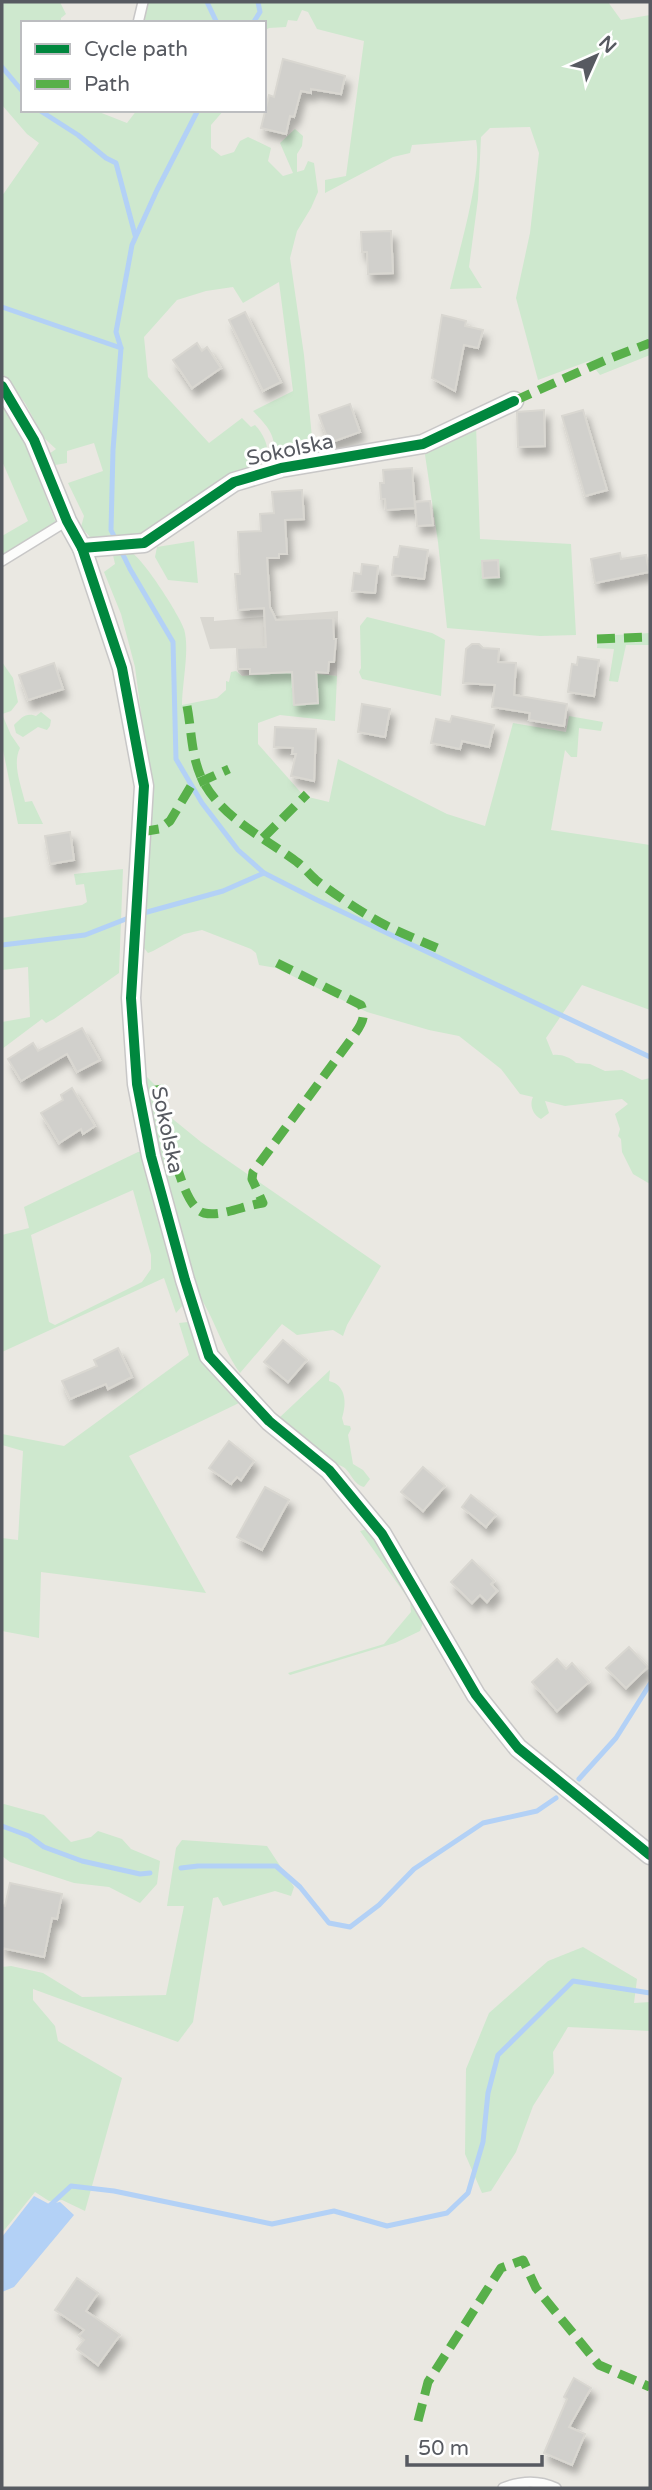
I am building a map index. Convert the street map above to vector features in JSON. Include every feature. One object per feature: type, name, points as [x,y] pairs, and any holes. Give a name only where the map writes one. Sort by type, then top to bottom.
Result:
[{"type":"street","name":"Sokolska","points":[[2,386],[34,440],[67,521],[82,548],[122,668],[144,786],[131,998],[137,1084],[151,1156],[209,1356],[269,1421],[329,1470],[382,1534],[475,1695],[517,1748],[650,1855]]},
{"type":"street","name":"Sokolska","points":[[82,548],[145,543],[234,482],[281,468],[423,444],[514,401]]},
{"type":"lane","points":[[138,21],[143,2]]},
{"type":"lane","points":[[2,561],[67,521]]},
{"type":"lane","points":[[503,2488],[519,2481],[556,2488]]},
{"type":"shaded area","points":[[338,611],[337,676],[300,672],[242,676],[238,672],[236,648],[210,649],[200,617],[214,617],[214,621]]},
{"type":"green space","points":[[2,2],[60,2],[66,14],[61,21],[21,21],[21,112],[99,112],[127,123],[135,112],[222,112],[211,125],[211,148],[221,156],[234,152],[240,141],[248,137],[271,148],[268,161],[283,176],[293,173],[280,143],[295,129],[303,136],[302,146],[297,154],[297,172],[304,170],[308,161],[314,163],[318,192],[297,231],[290,258],[304,355],[313,448],[305,459],[274,463],[271,434],[253,411],[293,391],[279,282],[243,303],[233,287],[206,291],[177,300],[144,337],[148,377],[209,443],[242,418],[251,427],[255,425],[266,444],[266,465],[137,537],[105,542],[91,538],[81,527],[84,516],[68,483],[103,471],[94,443],[67,451],[67,463],[55,465],[49,454],[56,449],[44,438],[25,403],[2,373],[2,196],[39,143],[27,134],[2,105]]},
{"type":"green space","points":[[149,2],[608,2],[621,20],[650,15],[650,355],[600,375],[589,361],[538,380],[516,298],[530,233],[539,153],[530,127],[490,128],[481,137],[478,199],[469,267],[482,288],[450,289],[473,192],[476,140],[412,145],[410,153],[393,157],[325,193],[325,180],[346,176],[364,41],[317,29],[308,12],[302,10],[297,21],[288,20],[286,27],[266,30],[266,21],[143,21]]},
{"type":"green space","points":[[2,400],[19,427],[56,523],[2,557],[2,536],[28,521],[2,461]]},
{"type":"green space","points":[[476,425],[480,539],[571,544],[576,635],[540,636],[447,628],[424,448]]},
{"type":"green space","points":[[194,541],[198,583],[168,580],[155,557],[157,547]]},
{"type":"green space","points":[[105,552],[129,552],[138,558],[181,622],[186,637],[182,705],[217,698],[226,690],[226,681],[229,682],[231,672],[236,671],[242,676],[300,672],[337,676],[335,721],[280,715],[258,723],[258,744],[304,796],[329,802],[338,759],[447,814],[485,826],[513,723],[566,732],[569,716],[603,722],[601,731],[579,728],[577,757],[571,757],[565,750],[551,830],[650,845],[650,1010],[582,985],[546,1038],[553,1055],[565,1056],[576,1063],[590,1064],[605,1071],[622,1070],[642,1080],[650,1078],[650,1184],[633,1174],[622,1152],[621,1139],[618,1136],[620,1129],[615,1114],[628,1104],[622,1099],[565,1106],[545,1101],[549,1113],[541,1119],[532,1110],[533,1097],[520,1094],[501,1069],[459,1036],[367,1012],[276,968],[259,965],[256,953],[251,949],[202,930],[184,934],[148,953],[144,948],[148,767],[135,667],[121,614],[104,572],[115,564],[113,555]]},
{"type":"green space","points":[[367,617],[432,633],[445,640],[441,696],[362,679],[359,672],[360,626]]},
{"type":"green space","points":[[650,633],[650,645],[626,645],[618,682],[609,681],[614,649],[597,648],[598,636]]},
{"type":"green space","points":[[2,662],[13,678],[18,702],[11,711],[2,714]]},
{"type":"green space","points":[[41,712],[51,720],[47,730],[38,727],[23,737],[16,733],[14,725],[21,718],[26,715],[36,716]]},
{"type":"green space","points":[[2,714],[20,748],[17,768],[25,802],[32,801],[43,824],[18,824],[2,745]]},
{"type":"green space","points":[[123,869],[119,973],[54,1019],[46,1023],[42,1019],[2,1049],[2,1022],[30,1017],[28,967],[2,970],[2,918],[82,905],[87,902],[84,884],[76,885],[74,874]]},
{"type":"green space","points":[[144,1074],[164,1094],[169,1116],[201,1142],[381,1266],[343,1336],[333,1330],[297,1335],[282,1324],[240,1373],[194,1289],[154,1132]]},
{"type":"green space","points":[[143,1152],[183,1305],[176,1313],[164,1278],[2,1352],[2,1235],[29,1228],[24,1207]],"holes":[[[133,1190],[151,1255],[151,1269],[142,1282],[55,1325],[49,1322],[31,1235]]]},
{"type":"green space","points":[[188,1322],[210,1365],[239,1403],[129,1456],[206,1593],[41,1572],[39,1638],[2,1631],[2,1538],[18,1540],[23,1451],[2,1445],[2,1434],[64,1446],[189,1355],[179,1323]]},
{"type":"green space","points":[[330,1370],[329,1381],[339,1386],[344,1395],[342,1418],[344,1425],[350,1426],[351,1429],[348,1435],[353,1464],[363,1470],[370,1479],[364,1487],[356,1483],[342,1466],[338,1465],[338,1472],[278,1419]]},
{"type":"green space","points":[[367,1529],[384,1548],[424,1620],[420,1631],[395,1643],[290,1675],[288,1673],[384,1644],[411,1612],[410,1601],[360,1531]]},
{"type":"green space","points":[[4,1804],[44,1815],[71,1842],[91,1837],[98,1831],[122,1839],[131,1849],[160,1861],[157,1884],[140,1903],[109,1887],[74,1883],[10,1862],[2,1856]]},
{"type":"green space","points":[[182,1840],[267,1846],[294,1887],[291,1896],[275,1891],[223,1906],[218,1897],[213,1898],[193,2022],[178,2042],[33,1989],[33,2000],[55,2026],[58,2041],[122,2078],[85,2211],[62,2200],[49,2201],[35,2192],[2,2233],[2,1967],[11,1966],[43,1973],[82,1997],[166,1995],[184,1906],[167,1906],[176,1848]]},
{"type":"green space","points":[[583,1947],[637,1979],[634,2003],[650,2002],[650,2031],[568,2027],[553,2052],[554,2073],[533,2106],[516,2152],[491,2191],[482,2193],[465,2154],[466,2069],[489,2013],[548,1961]]},
{"type":"water","points":[[34,2196],[49,2204],[60,2202],[74,2215],[14,2287],[2,2292],[2,2237]]},
{"type":"building","points":[[283,59],[345,76],[341,94],[311,89],[311,93],[301,91],[294,117],[290,116],[286,134],[261,128],[269,95],[274,97]]},
{"type":"building","points":[[391,231],[393,273],[368,274],[367,252],[362,252],[361,232]]},
{"type":"building","points":[[245,312],[281,382],[263,391],[229,320]]},
{"type":"building","points":[[442,315],[466,321],[465,326],[483,330],[478,348],[464,345],[455,391],[432,378]]},
{"type":"building","points":[[197,343],[202,351],[207,347],[221,368],[192,388],[173,360]]},
{"type":"building","points":[[350,404],[360,432],[329,443],[319,415]]},
{"type":"building","points":[[544,410],[545,446],[518,447],[517,412]]},
{"type":"building","points":[[583,410],[607,490],[585,496],[562,416]]},
{"type":"building","points":[[412,468],[415,508],[386,510],[385,499],[381,499],[383,470]]},
{"type":"building","points":[[302,490],[304,519],[285,520],[287,554],[279,554],[279,558],[267,558],[270,607],[276,620],[333,618],[336,639],[334,662],[329,662],[328,673],[316,672],[318,703],[294,705],[292,672],[250,674],[250,669],[238,669],[237,648],[266,647],[264,608],[238,610],[235,574],[240,574],[238,532],[261,531],[260,514],[274,513],[272,492]]},
{"type":"building","points":[[430,501],[433,525],[417,526],[415,502]]},
{"type":"building","points":[[400,546],[428,550],[424,579],[392,575],[394,557],[398,557]]},
{"type":"building","points":[[620,553],[621,559],[646,555],[649,572],[595,583],[591,559]]},
{"type":"building","points":[[498,560],[499,577],[483,578],[482,561]]},
{"type":"building","points":[[362,564],[378,566],[375,593],[352,591],[354,573],[361,574]]},
{"type":"building","points":[[472,644],[499,649],[498,662],[516,663],[514,695],[567,704],[564,726],[529,720],[530,713],[492,707],[495,685],[463,683],[466,649]]},
{"type":"building","points":[[578,657],[599,660],[594,696],[568,692],[572,664],[577,665]]},
{"type":"building","points":[[54,663],[63,689],[28,700],[19,675]]},
{"type":"building","points":[[362,704],[390,709],[385,737],[358,732]]},
{"type":"building","points":[[452,716],[494,725],[489,747],[462,741],[460,749],[431,743],[436,719],[450,722]]},
{"type":"building","points":[[275,727],[316,729],[314,781],[291,776],[296,754],[292,754],[293,748],[274,747]]},
{"type":"building","points":[[70,832],[74,860],[50,864],[45,836]]},
{"type":"building","points":[[82,1028],[100,1060],[77,1072],[67,1054],[21,1081],[8,1059],[33,1043],[38,1051]]},
{"type":"building","points":[[72,1088],[95,1126],[83,1134],[81,1129],[59,1143],[41,1113],[63,1100],[61,1095]]},
{"type":"building","points":[[283,1340],[307,1360],[288,1382],[264,1362]]},
{"type":"building","points":[[118,1348],[132,1377],[108,1389],[106,1384],[70,1399],[62,1381],[97,1366],[94,1360]]},
{"type":"building","points":[[229,1441],[254,1461],[241,1480],[237,1477],[231,1484],[209,1468]]},
{"type":"building","points":[[423,1467],[445,1486],[423,1511],[401,1492]]},
{"type":"building","points":[[265,1487],[289,1500],[262,1550],[237,1537]]},
{"type":"building","points":[[471,1495],[496,1515],[486,1527],[462,1507]]},
{"type":"building","points":[[472,1560],[494,1581],[491,1584],[497,1591],[487,1602],[480,1595],[472,1603],[451,1582]]},
{"type":"building","points":[[629,1647],[648,1667],[626,1688],[606,1668]]},
{"type":"building","points":[[557,1659],[566,1669],[572,1663],[589,1682],[557,1711],[532,1682]]},
{"type":"building","points":[[10,1883],[62,1894],[57,1919],[52,1918],[44,1957],[2,1948],[2,1905],[5,1906]]},
{"type":"building","points":[[77,2278],[98,2293],[86,2311],[120,2335],[98,2365],[77,2349],[84,2340],[79,2336],[84,2330],[55,2310]]},
{"type":"building","points":[[574,2378],[591,2388],[569,2427],[585,2434],[572,2465],[544,2453],[567,2399],[564,2397]]},
{"type":"waterway","points":[[207,2],[216,21]]},
{"type":"waterway","points":[[254,21],[260,12],[258,2]]},
{"type":"waterway","points":[[2,67],[21,90]]},
{"type":"waterway","points":[[42,112],[116,163],[135,235]]},
{"type":"waterway","points":[[121,348],[116,332],[132,245],[197,112]]},
{"type":"waterway","points":[[2,307],[121,348],[113,450],[111,530],[130,569],[173,642],[176,759],[202,803],[238,850],[264,873],[317,900],[650,1057]]},
{"type":"waterway","points":[[140,914],[223,891],[264,873]]},
{"type":"waterway","points":[[2,945],[85,935],[131,917]]},
{"type":"waterway","points":[[579,1779],[616,1738],[650,1684]]},
{"type":"waterway","points":[[181,1868],[276,1866],[300,1887],[329,1923],[350,1927],[379,1905],[414,1869],[483,1823],[537,1811],[556,1798]]},
{"type":"waterway","points":[[2,1826],[29,1836],[44,1847],[82,1861],[140,1874],[150,1873]]},
{"type":"waterway","points":[[46,2209],[71,2186],[114,2191],[272,2224],[334,2211],[387,2226],[447,2213],[468,2193],[483,2142],[488,2093],[498,2055],[573,1981],[650,1993]]},
{"type":"marked path","points":[[514,401],[650,343]]},
{"type":"marked path","points":[[597,639],[650,637]]},
{"type":"marked path","points":[[187,706],[194,755],[200,774],[212,796],[222,807],[349,903],[385,925],[437,948]]},
{"type":"marked path","points":[[141,832],[159,829],[170,821],[191,786],[229,769]]},
{"type":"marked path","points":[[263,838],[307,794]]},
{"type":"marked path","points":[[159,1085],[174,1156],[187,1194],[195,1207],[211,1214],[263,1203],[252,1179],[253,1172],[352,1038],[362,1022],[363,1014],[361,1005],[277,963]]},
{"type":"marked path","points":[[418,2421],[428,2382],[501,2268],[523,2260],[536,2288],[599,2365],[650,2387]]},
{"type":"cycle path","points":[[2,386],[34,440],[67,521],[82,548],[122,668],[144,786],[131,998],[137,1084],[151,1156],[209,1356],[269,1421],[329,1470],[382,1534],[476,1695],[518,1748],[650,1855]]},
{"type":"cycle path","points":[[82,548],[144,543],[234,482],[281,468],[423,444],[514,401]]}]
